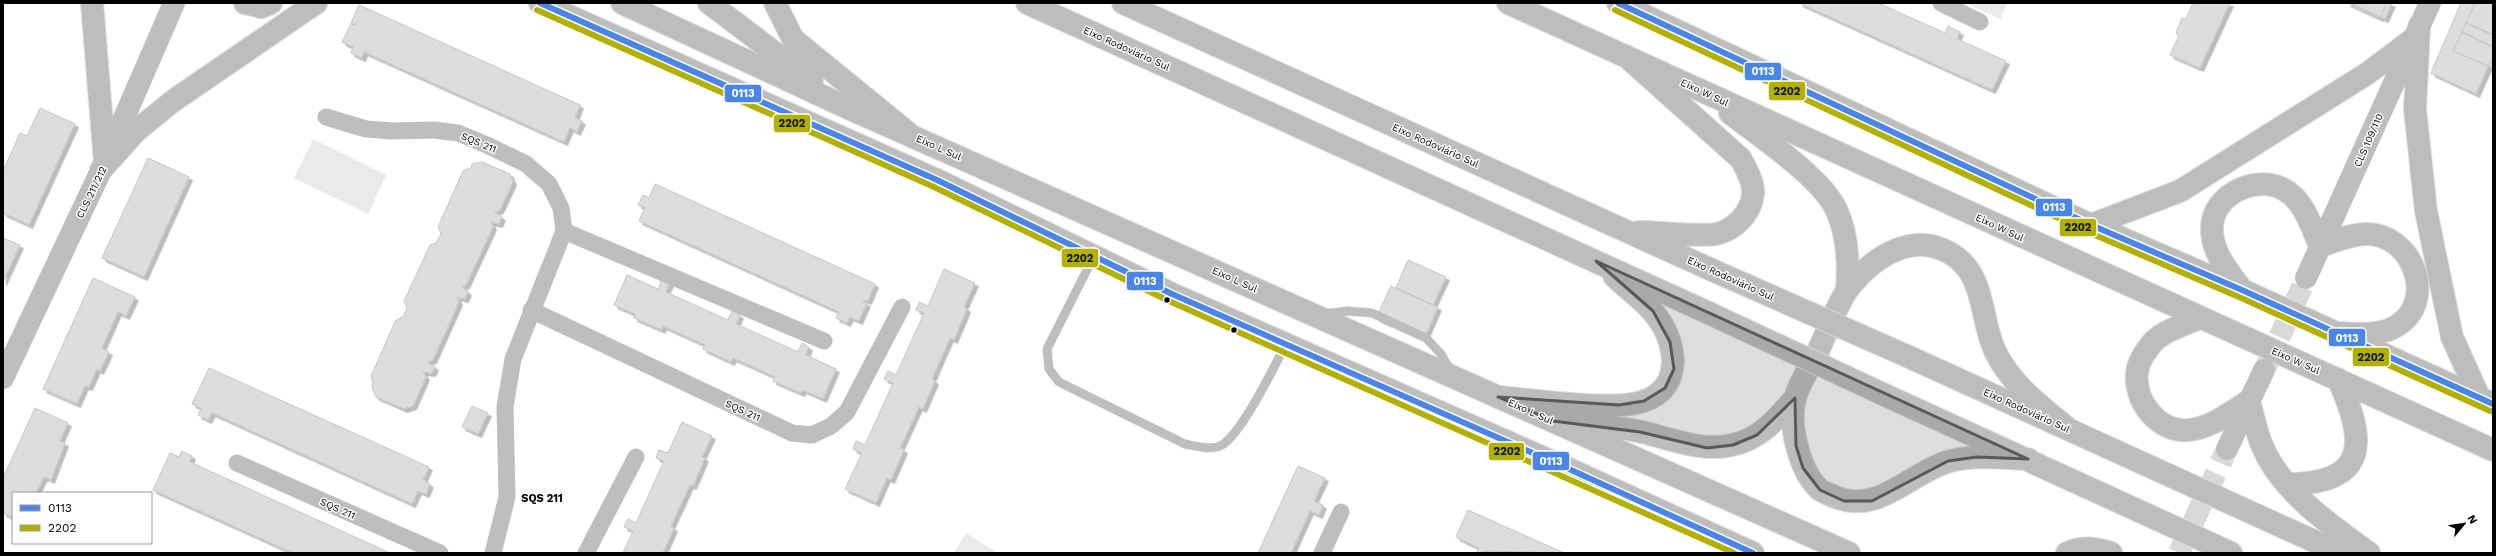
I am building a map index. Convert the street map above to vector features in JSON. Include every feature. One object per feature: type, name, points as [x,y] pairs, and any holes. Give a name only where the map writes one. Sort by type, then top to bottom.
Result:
[{"type":"main road","points":[[92,3],[103,166]]},
{"type":"main road","points":[[245,3],[261,6],[271,3]]},
{"type":"main road","points":[[103,166],[136,131],[173,101],[316,3]]},
{"type":"main road","points":[[540,3],[937,180],[1172,294],[1753,553]]},
{"type":"main road","name":"Eixo L Sul","points":[[622,3],[846,107],[907,132],[1849,553]]},
{"type":"main road","points":[[709,3],[846,107]]},
{"type":"main road","points":[[775,3],[793,39],[826,69],[907,132]]},
{"type":"main road","name":"Eixo Rodoviário Sul","points":[[1027,3],[1596,261],[2231,553]]},
{"type":"main road","name":"Eixo Rodoviário Sul","points":[[1123,3],[1712,270],[2066,427],[2340,553]]},
{"type":"main road","name":"Eixo W Sul","points":[[1508,3],[2493,450]]},
{"type":"main road","points":[[1618,3],[2091,225],[2242,290],[2486,400]]},
{"type":"main road","points":[[2091,225],[2180,191],[2368,74],[2416,33]]},
{"type":"main road","points":[[2416,33],[2415,109],[2426,211],[2452,337],[2486,400]]},
{"type":"main road","points":[[1626,56],[1741,159],[1749,175],[1753,193],[1748,210],[1736,224],[1716,234],[1628,231]]},
{"type":"main road","points":[[1702,91],[1788,159],[1818,185],[1836,207],[1844,229],[1848,253],[1847,290]]},
{"type":"main road","points":[[2242,290],[2216,252],[2212,228],[2217,208],[2230,194],[2250,185],[2269,185],[2288,192],[2303,208],[2320,246],[2347,237],[2368,234],[2387,239],[2405,252],[2416,272],[2419,293],[2414,310],[2400,324],[2384,331],[2365,334],[2335,333]]},
{"type":"main road","points":[[1553,421],[1633,431],[1707,448],[1733,445],[1757,435],[1776,420],[1795,398],[1847,290],[1871,265],[1887,253],[1908,245],[1929,245],[1949,253],[1966,266],[1977,284],[1983,304],[1986,328],[1995,352],[2010,375],[2035,402],[2066,427]]},
{"type":"main road","points":[[1498,397],[1619,405],[1644,401],[1665,388],[1674,369],[1670,342],[1653,311],[1596,261]]},
{"type":"main road","points":[[2200,318],[2155,340],[2143,356],[2137,373],[2140,396],[2151,416],[2169,428],[2189,430],[2210,424],[2249,402],[2261,443],[2274,467],[2287,484],[2320,518],[2369,553]]},
{"type":"main road","points":[[2287,484],[2312,484],[2332,478],[2348,466],[2357,450],[2357,427],[2350,405],[2338,379]]},
{"type":"main road","points":[[1795,398],[1796,446],[1804,468],[1820,490],[1844,501],[1872,501],[1900,488],[1925,471],[1948,462],[1977,457],[2028,459]]},
{"type":"main road","points":[[2067,553],[2074,549],[2097,548],[2111,553]]},
{"type":"street","name":"CLS 211/212","points":[[3,378],[103,166],[174,3]]},
{"type":"street","points":[[1941,3],[1980,22]]},
{"type":"street","name":"CLS 109/110","points":[[2306,278],[2430,3]]},
{"type":"street","name":"SQS 211","points":[[326,117],[366,129],[392,131],[434,130],[458,133],[487,144],[526,164],[549,184],[561,208],[564,231]]},
{"type":"street","points":[[493,553],[507,497],[505,407],[513,359],[531,310],[564,231],[824,341]]},
{"type":"street","name":"SQS 211","points":[[531,310],[792,433],[812,435],[830,426],[847,412],[902,307]]},
{"type":"street","points":[[2227,449],[2264,370]]},
{"type":"street","points":[[586,553],[636,457]]},
{"type":"street","name":"SQS 211","points":[[237,463],[440,553]]},
{"type":"street","points":[[1322,553],[1341,512]]},
{"type":"lane","points":[[1094,256],[1047,349],[1049,369],[1059,382],[1185,444],[1203,448],[1221,446],[1234,435],[1286,344]]},
{"type":"highlighted area","points":[[1596,261],[2028,459],[1977,457],[1948,461],[1872,501],[1844,501],[1820,490],[1803,468],[1796,446],[1795,398],[1757,435],[1733,445],[1707,448],[1640,432],[1553,421],[1498,397],[1619,405],[1644,401],[1665,388],[1674,369],[1670,342],[1653,311]]},
{"type":"shaded area","points":[[1965,3],[2008,3],[2000,19]]},
{"type":"shaded area","points":[[313,139],[386,175],[368,214],[294,178]]},
{"type":"shaded area","points":[[966,533],[997,553],[954,553]]},
{"type":"building","points":[[1799,3],[1878,3],[1945,33],[1948,26],[1960,32],[1957,39],[2006,61],[1992,90]]},
{"type":"building","points":[[2193,3],[2230,3],[2200,68],[2170,55],[2179,35],[2176,33],[2182,18],[2186,19]]},
{"type":"building","points":[[2347,3],[2387,3],[2380,18]]},
{"type":"building","points":[[2350,3],[2392,3],[2385,19]]},
{"type":"building","points":[[2461,3],[2493,3],[2493,56],[2476,94],[2431,73]]},
{"type":"building","points":[[2475,3],[2493,3],[2493,35],[2466,23]]},
{"type":"building","points":[[359,5],[580,105],[575,118],[582,121],[577,132],[570,128],[564,142],[364,52],[362,58],[351,53],[353,47],[342,42],[351,24],[355,25],[351,23]]},
{"type":"building","points":[[2466,23],[2493,35],[2493,47],[2462,32]]},
{"type":"building","points":[[2462,32],[2493,47],[2493,68],[2453,51]]},
{"type":"building","points":[[40,108],[75,124],[29,225],[3,213],[3,171],[20,133],[27,136]]},
{"type":"building","points":[[148,158],[189,177],[144,277],[102,258]]},
{"type":"building","points":[[482,162],[510,174],[513,182],[500,210],[495,212],[502,217],[499,224],[491,222],[493,227],[466,285],[462,287],[468,292],[465,299],[457,297],[459,302],[433,360],[428,362],[435,367],[432,373],[423,372],[426,377],[413,406],[404,409],[376,397],[372,387],[373,383],[371,376],[396,320],[403,317],[407,308],[404,301],[430,245],[436,243],[441,234],[438,227],[463,171],[471,168],[472,164]]},
{"type":"building","points":[[655,184],[875,284],[868,301],[864,300],[863,302],[867,303],[859,321],[850,317],[847,323],[836,318],[839,312],[639,221],[645,208],[638,205],[643,195],[649,198]]},
{"type":"building","points":[[3,238],[20,245],[3,282]]},
{"type":"building","points":[[1408,260],[1446,277],[1433,305],[1396,288]]},
{"type":"building","points":[[944,269],[975,283],[964,307],[967,309],[954,340],[950,338],[932,379],[935,381],[923,409],[919,407],[900,448],[904,450],[891,480],[887,478],[876,503],[845,489],[862,453],[853,449],[856,441],[865,445],[893,383],[884,379],[888,371],[896,375],[924,313],[916,310],[919,302],[928,306]]},
{"type":"building","points":[[627,275],[658,289],[662,280],[670,283],[666,292],[728,320],[732,311],[740,315],[736,324],[798,352],[802,343],[809,347],[806,355],[836,369],[823,399],[803,390],[801,393],[773,381],[775,377],[733,358],[731,362],[703,349],[705,345],[663,326],[662,330],[634,318],[635,314],[614,305]]},
{"type":"building","points":[[93,278],[135,297],[126,316],[118,312],[102,348],[109,352],[100,371],[97,369],[89,387],[85,386],[77,404],[43,389]]},
{"type":"building","points":[[1391,286],[1438,307],[1424,339],[1376,318]]},
{"type":"building","points":[[209,368],[429,467],[423,480],[430,484],[426,494],[418,491],[412,504],[212,413],[208,420],[198,415],[201,408],[192,404]]},
{"type":"building","points":[[472,406],[488,413],[478,434],[462,427]]},
{"type":"building","points":[[35,408],[68,423],[60,441],[65,443],[51,480],[44,477],[36,492],[12,492],[12,518],[3,513],[3,478]]},
{"type":"building","points":[[682,422],[712,436],[702,457],[705,458],[693,486],[690,485],[671,526],[674,528],[663,553],[623,553],[633,531],[624,527],[628,519],[636,523],[664,461],[656,458],[659,450],[668,453]]},
{"type":"building","points":[[182,451],[192,456],[190,462],[390,553],[293,553],[153,490],[170,453],[179,457]]},
{"type":"building","points":[[1298,466],[1325,478],[1314,501],[1323,505],[1319,515],[1310,511],[1291,553],[1258,553]]},
{"type":"building","points":[[1468,510],[1564,553],[1488,551],[1477,553],[1479,548],[1456,537]]},
{"type":"tunnel","points":[[2266,367],[2306,278]]},
{"type":"tunnel","points":[[2179,553],[2227,449]]},
{"type":"transit line","name":"0113","points":[[540,3],[937,180],[1172,294],[1569,469],[1753,553]]},
{"type":"transit line","name":"0113","points":[[1618,3],[2091,225],[2242,290],[2493,404]]},
{"type":"transit line","name":"2202","points":[[537,10],[934,187],[1169,301],[1734,553]]},
{"type":"transit line","name":"2202","points":[[1615,10],[2088,232],[2239,297],[2490,411]]},
{"type":"district","name":"SQS 211","points":[[542,498]]}]
